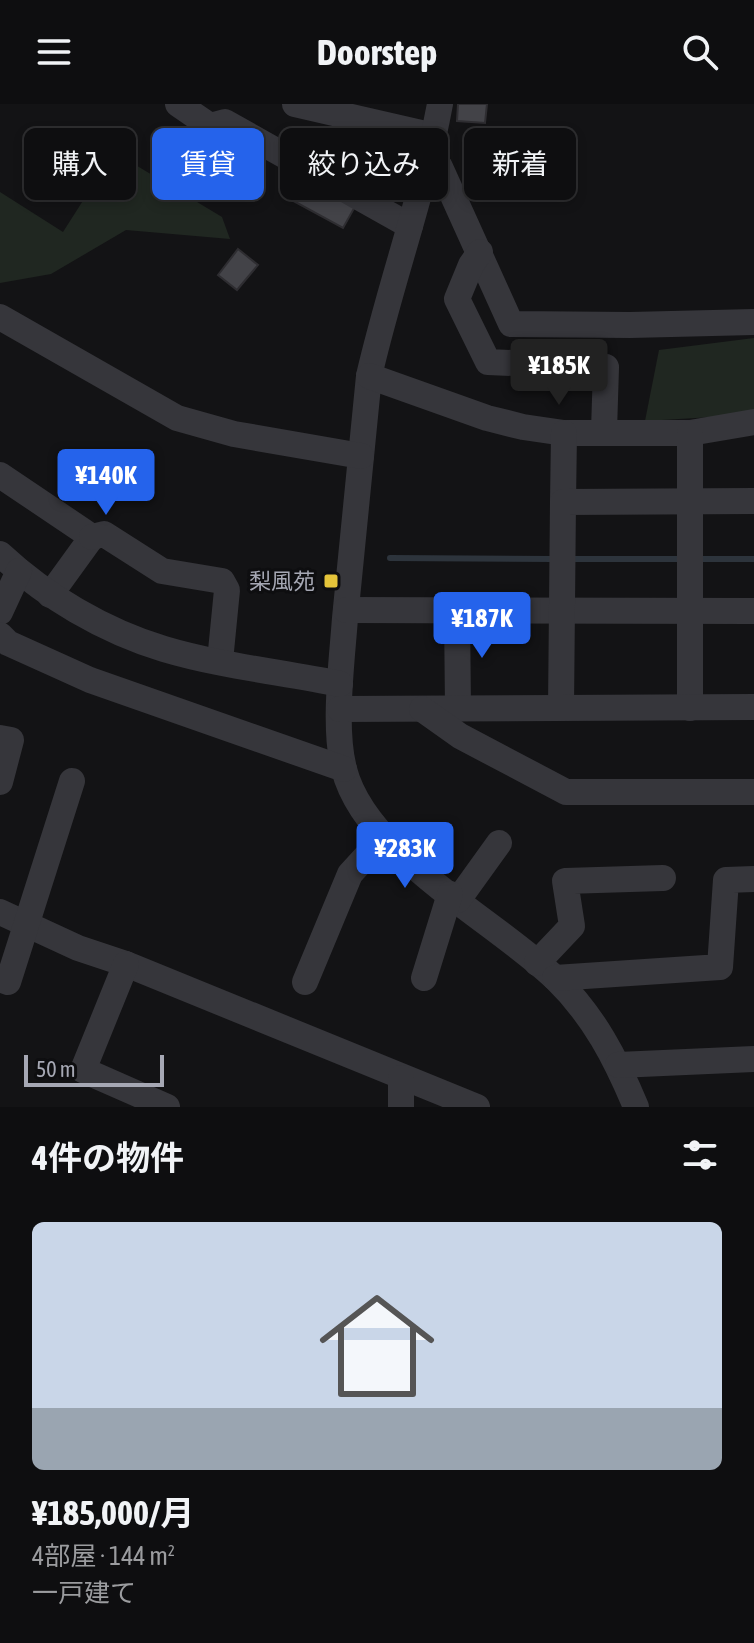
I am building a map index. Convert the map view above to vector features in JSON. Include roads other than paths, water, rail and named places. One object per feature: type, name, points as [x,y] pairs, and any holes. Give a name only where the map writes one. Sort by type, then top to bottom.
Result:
[{"type":"street","points":[[178,104],[210,126],[230,113],[410,226]]},
{"type":"street","points":[[295,104],[373,128]]},
{"type":"street","points":[[435,128],[440,104]]},
{"type":"street","points":[[448,184],[511,324],[754,322]]},
{"type":"street","points":[[417,200],[369,376],[340,697],[344,769],[355,796],[383,838],[546,971],[581,1005],[618,1065],[636,1107]]},
{"type":"street","points":[[480,252],[457,299],[488,362],[606,367],[604,431]]},
{"type":"street","points":[[0,317],[177,418],[234,434],[361,456]]},
{"type":"street","points":[[369,376],[487,418],[564,433],[690,433],[754,422]]},
{"type":"street","points":[[561,708],[564,433]]},
{"type":"street","points":[[690,433],[690,708]]},
{"type":"street","points":[[0,475],[92,537]]},
{"type":"street","points":[[563,502],[754,501]]},
{"type":"street","points":[[50,595],[92,537],[104,534],[162,571],[222,581],[227,590],[220,661]]},
{"type":"street","points":[[0,612],[10,563],[50,595],[116,630],[152,644],[340,697],[422,709],[754,707]]},
{"type":"street","points":[[346,610],[754,611]]},
{"type":"street","points":[[457,611],[458,709]]},
{"type":"street","points":[[0,635],[8,643],[90,680],[344,769]]},
{"type":"street","points":[[422,709],[460,736],[566,792],[754,792]]},
{"type":"street","points":[[0,738],[11,740],[0,782]]},
{"type":"street","points":[[0,979],[8,982],[72,781]]},
{"type":"street","points":[[305,982],[350,874],[383,838]]},
{"type":"street","points":[[424,978],[454,897],[499,843]]},
{"type":"street","points":[[546,971],[572,926],[565,881],[663,878]]},
{"type":"street","points":[[546,971],[720,967],[726,880],[754,879]]},
{"type":"street","points":[[0,912],[78,948],[126,964],[477,1107]]},
{"type":"street","points":[[126,964],[83,1070],[167,1107]]},
{"type":"street","points":[[618,1065],[754,1059]]},
{"type":"street","points":[[401,1078],[401,1107]]},
{"type":"waterway","points":[[390,558],[554,559]]},
{"type":"waterway","points":[[569,559],[682,559]]},
{"type":"waterway","points":[[697,559],[754,559]]},
{"type":"place","name":"梨風苑","points":[[331,581]]}]
